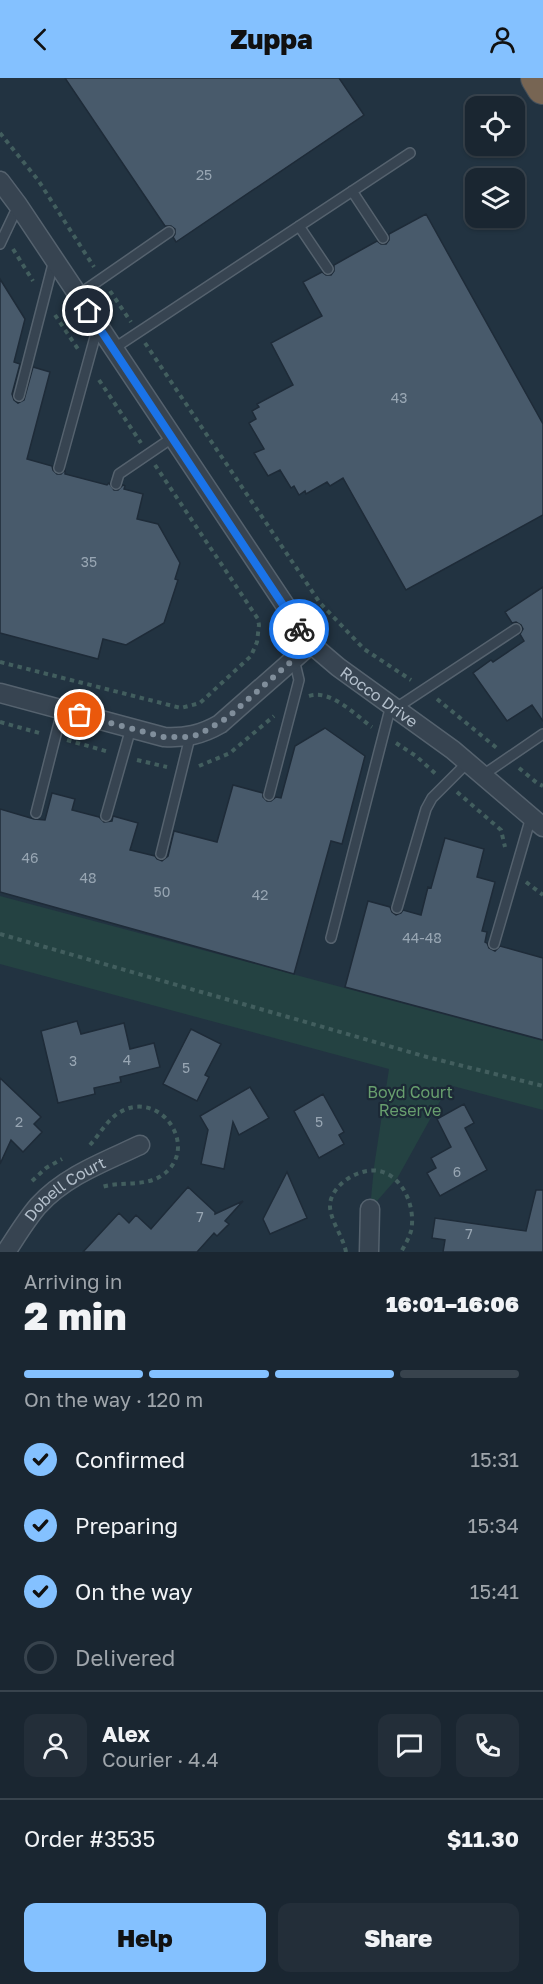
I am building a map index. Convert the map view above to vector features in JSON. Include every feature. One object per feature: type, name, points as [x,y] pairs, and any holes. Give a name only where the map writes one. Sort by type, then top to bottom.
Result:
[{"type":"highway","points":[[537,78],[543,88]]},
{"type":"street","name":"Rocco Drive","points":[[0,181],[311,644],[338,667],[433,734],[537,822]]},
{"type":"street","points":[[1,697],[164,737],[190,737],[220,724],[311,644]]},
{"type":"street","name":"Dobell Court","points":[[6,1252],[30,1216],[59,1186],[140,1145]]},
{"type":"street","points":[[369,1252],[370,1209]]},
{"type":"lane","points":[[114,349],[410,153]]},
{"type":"lane","points":[[352,191],[383,238]]},
{"type":"lane","points":[[2,240],[18,205]]},
{"type":"lane","points":[[299,226],[328,269]]},
{"type":"lane","points":[[78,295],[169,232]]},
{"type":"lane","points":[[19,396],[54,260]]},
{"type":"lane","points":[[59,468],[98,326]]},
{"type":"lane","points":[[116,484],[119,474],[172,438]]},
{"type":"lane","points":[[331,938],[394,707],[516,629]]},
{"type":"lane","points":[[269,795],[299,680],[294,659]]},
{"type":"lane","points":[[36,813],[62,711]]},
{"type":"lane","points":[[106,816],[131,728]]},
{"type":"lane","points":[[483,775],[543,734]]},
{"type":"lane","points":[[161,854],[190,737]]},
{"type":"lane","points":[[397,908],[426,809],[432,798],[468,762]]},
{"type":"lane","points":[[494,944],[537,822]]},
{"type":"path","points":[[0,133],[38,180],[320,603],[364,649],[425,689],[543,786]]},
{"type":"path","points":[[0,662],[181,708],[200,703],[251,656],[257,642],[259,625],[258,619],[88,364],[2,240]]},
{"type":"path","points":[[0,934],[416,1054],[543,1086]]},
{"type":"green space","name":"Boyd Court Reserve","points":[[0,896],[543,1041],[543,1110],[449,1085],[398,1177],[370,1209],[389,1069],[0,964]]},
{"type":"building","points":[[65,78],[339,78],[364,115],[176,242],[173,237],[175,229],[165,226]]},
{"type":"building","points":[[426,214],[543,424],[543,515],[406,590],[343,478],[330,486],[327,482],[306,494],[305,491],[299,495],[294,486],[291,488],[280,470],[268,476],[254,453],[264,449],[249,423],[256,419],[252,411],[259,407],[257,404],[293,385],[271,343],[322,316],[303,282],[322,272],[331,275],[334,265],[377,241],[386,244],[389,234]]},
{"type":"building","points":[[0,279],[25,319],[14,362],[20,364],[12,394],[14,400],[18,403],[24,400],[33,367],[50,372],[27,459],[52,466],[57,474],[65,470],[65,474],[107,485],[109,483],[114,490],[118,490],[123,485],[124,489],[143,494],[137,519],[158,524],[180,563],[175,579],[178,580],[164,623],[126,645],[103,639],[98,659],[0,633]]},
{"type":"building","points":[[543,587],[543,721],[532,705],[507,721],[473,673],[524,641],[520,634],[523,629],[521,625],[516,622],[512,623],[505,612]]},
{"type":"building","points":[[325,728],[365,756],[342,844],[331,841],[294,974],[0,892],[0,809],[45,820],[52,793],[75,799],[72,810],[99,817],[104,822],[112,821],[113,816],[138,823],[130,850],[155,856],[162,861],[168,856],[174,831],[217,842],[233,785],[263,793],[267,801],[276,797],[281,798],[295,746]]},
{"type":"building","points":[[445,838],[484,849],[477,877],[495,882],[482,931],[487,932],[485,942],[489,948],[495,951],[500,946],[543,958],[543,1040],[345,987],[368,901],[390,907],[396,915],[403,910],[421,915]]},
{"type":"building","points":[[77,1021],[81,1034],[124,1023],[130,1049],[154,1043],[160,1067],[120,1077],[121,1082],[94,1088],[95,1094],[58,1103],[41,1031]]},
{"type":"building","points":[[191,1029],[221,1044],[205,1075],[209,1077],[197,1101],[163,1084]]},
{"type":"building","points":[[0,1078],[41,1117],[34,1124],[42,1132],[23,1152],[11,1140],[0,1164]]},
{"type":"building","points":[[250,1087],[269,1118],[239,1135],[233,1122],[224,1169],[201,1164],[208,1130],[200,1116]]},
{"type":"building","points":[[323,1094],[344,1132],[339,1135],[344,1144],[319,1158],[294,1111]]},
{"type":"building","points":[[464,1104],[474,1123],[465,1128],[487,1170],[440,1196],[427,1173],[436,1168],[431,1158],[451,1147],[437,1119]]},
{"type":"building","points":[[287,1172],[307,1218],[270,1234],[263,1219]]},
{"type":"building","points":[[188,1187],[215,1214],[243,1201],[225,1221],[229,1224],[217,1236],[214,1233],[197,1252],[83,1252],[119,1213],[129,1223],[136,1215],[151,1229]]},
{"type":"building","points":[[536,1190],[543,1190],[543,1252],[443,1252],[445,1240],[432,1238],[435,1218],[526,1231]]},
{"type":"way so far","points":[[80,715],[164,737],[190,737],[200,734],[220,724],[311,644],[299,629]]},
{"type":"route","points":[[88,311],[299,629]]}]
